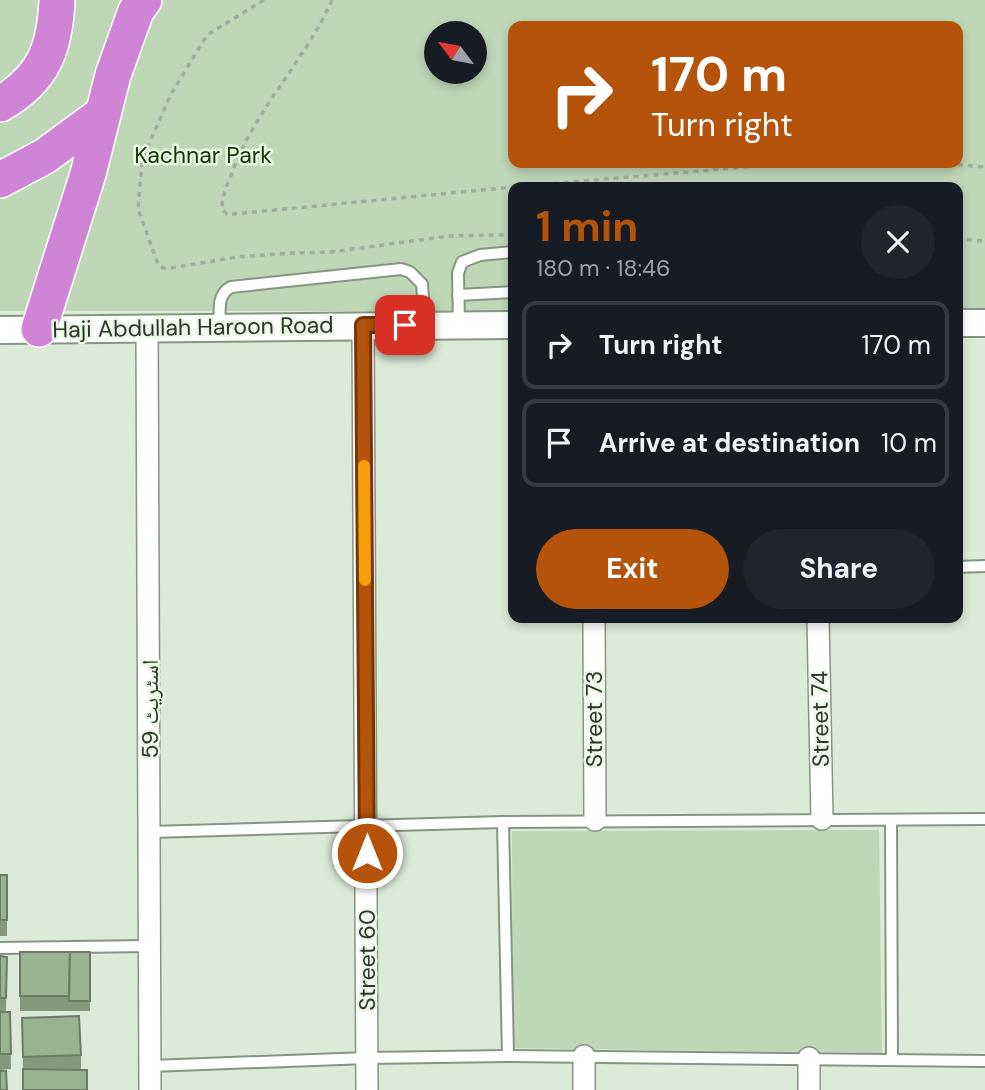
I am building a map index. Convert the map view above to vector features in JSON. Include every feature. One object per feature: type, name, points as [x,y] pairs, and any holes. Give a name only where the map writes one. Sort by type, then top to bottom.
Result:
[{"type":"highway","points":[[0,104],[17,94],[42,66],[56,32],[57,0]]},
{"type":"highway","points":[[38,329],[88,174],[113,75],[136,11],[144,0]]},
{"type":"highway","points":[[0,180],[45,156],[102,114]]},
{"type":"street","points":[[963,323],[985,323]]},
{"type":"street","name":"Haji Abdullah Haroon Road","points":[[0,330],[508,324]]},
{"type":"street","name":"Street 60","points":[[363,325],[368,1090]]},
{"type":"street","name":"اسٹریٹ 59","points":[[147,327],[150,1090]]},
{"type":"street","name":"Street 73","points":[[594,623],[595,820]]},
{"type":"street","name":"Street 74","points":[[818,623],[822,820]]},
{"type":"street","points":[[584,1056],[584,1090]]},
{"type":"street","points":[[809,1058],[809,1090]]},
{"type":"lane","points":[[459,325],[458,273],[462,262],[480,255],[508,252]]},
{"type":"lane","points":[[220,327],[221,297],[231,287],[401,269],[410,272],[422,284],[425,325]]},
{"type":"lane","points":[[458,295],[508,292]]},
{"type":"lane","points":[[963,567],[985,566]]},
{"type":"lane","points":[[151,832],[595,820],[985,819]]},
{"type":"lane","points":[[891,820],[892,1060]]},
{"type":"lane","points":[[503,822],[508,1056]]},
{"type":"lane","points":[[0,948],[149,946]]},
{"type":"lane","points":[[150,1066],[508,1056],[985,1061]]},
{"type":"path","points":[[264,0],[206,35],[171,94],[142,160],[138,209],[158,264],[163,268],[171,268],[237,257],[331,252],[449,236],[508,236]]},
{"type":"path","points":[[332,0],[322,24],[258,118],[237,157],[222,197],[222,209],[227,214],[233,214],[508,187]]},
{"type":"path","points":[[963,165],[985,167]]},
{"type":"path","points":[[571,182],[734,168]]},
{"type":"path","points":[[963,239],[985,240]]},
{"type":"green space","name":"Kachnar Park","points":[[0,0],[985,0],[985,312],[963,312],[963,182],[508,182],[508,311],[0,311]]},
{"type":"green space","points":[[879,830],[882,1053],[513,1048],[512,831]]},
{"type":"building","points":[[0,875],[7,875],[7,920],[0,920]]},
{"type":"building","points":[[20,952],[70,952],[69,996],[20,996]]},
{"type":"building","points":[[70,952],[90,952],[90,1001],[69,1001]]},
{"type":"building","points":[[0,956],[7,957],[6,998],[0,998]]},
{"type":"building","points":[[0,1012],[10,1012],[11,1054],[0,1054]]},
{"type":"building","points":[[79,1016],[81,1055],[23,1057],[22,1018]]},
{"type":"building","points":[[23,1069],[87,1070],[87,1090],[23,1090]]},
{"type":"building","points":[[0,1071],[6,1071],[7,1090],[0,1090]]},
{"type":"slow traffic","points":[[364,466],[365,580]]},
{"type":"route","points":[[367,853],[363,325],[405,325]]}]
